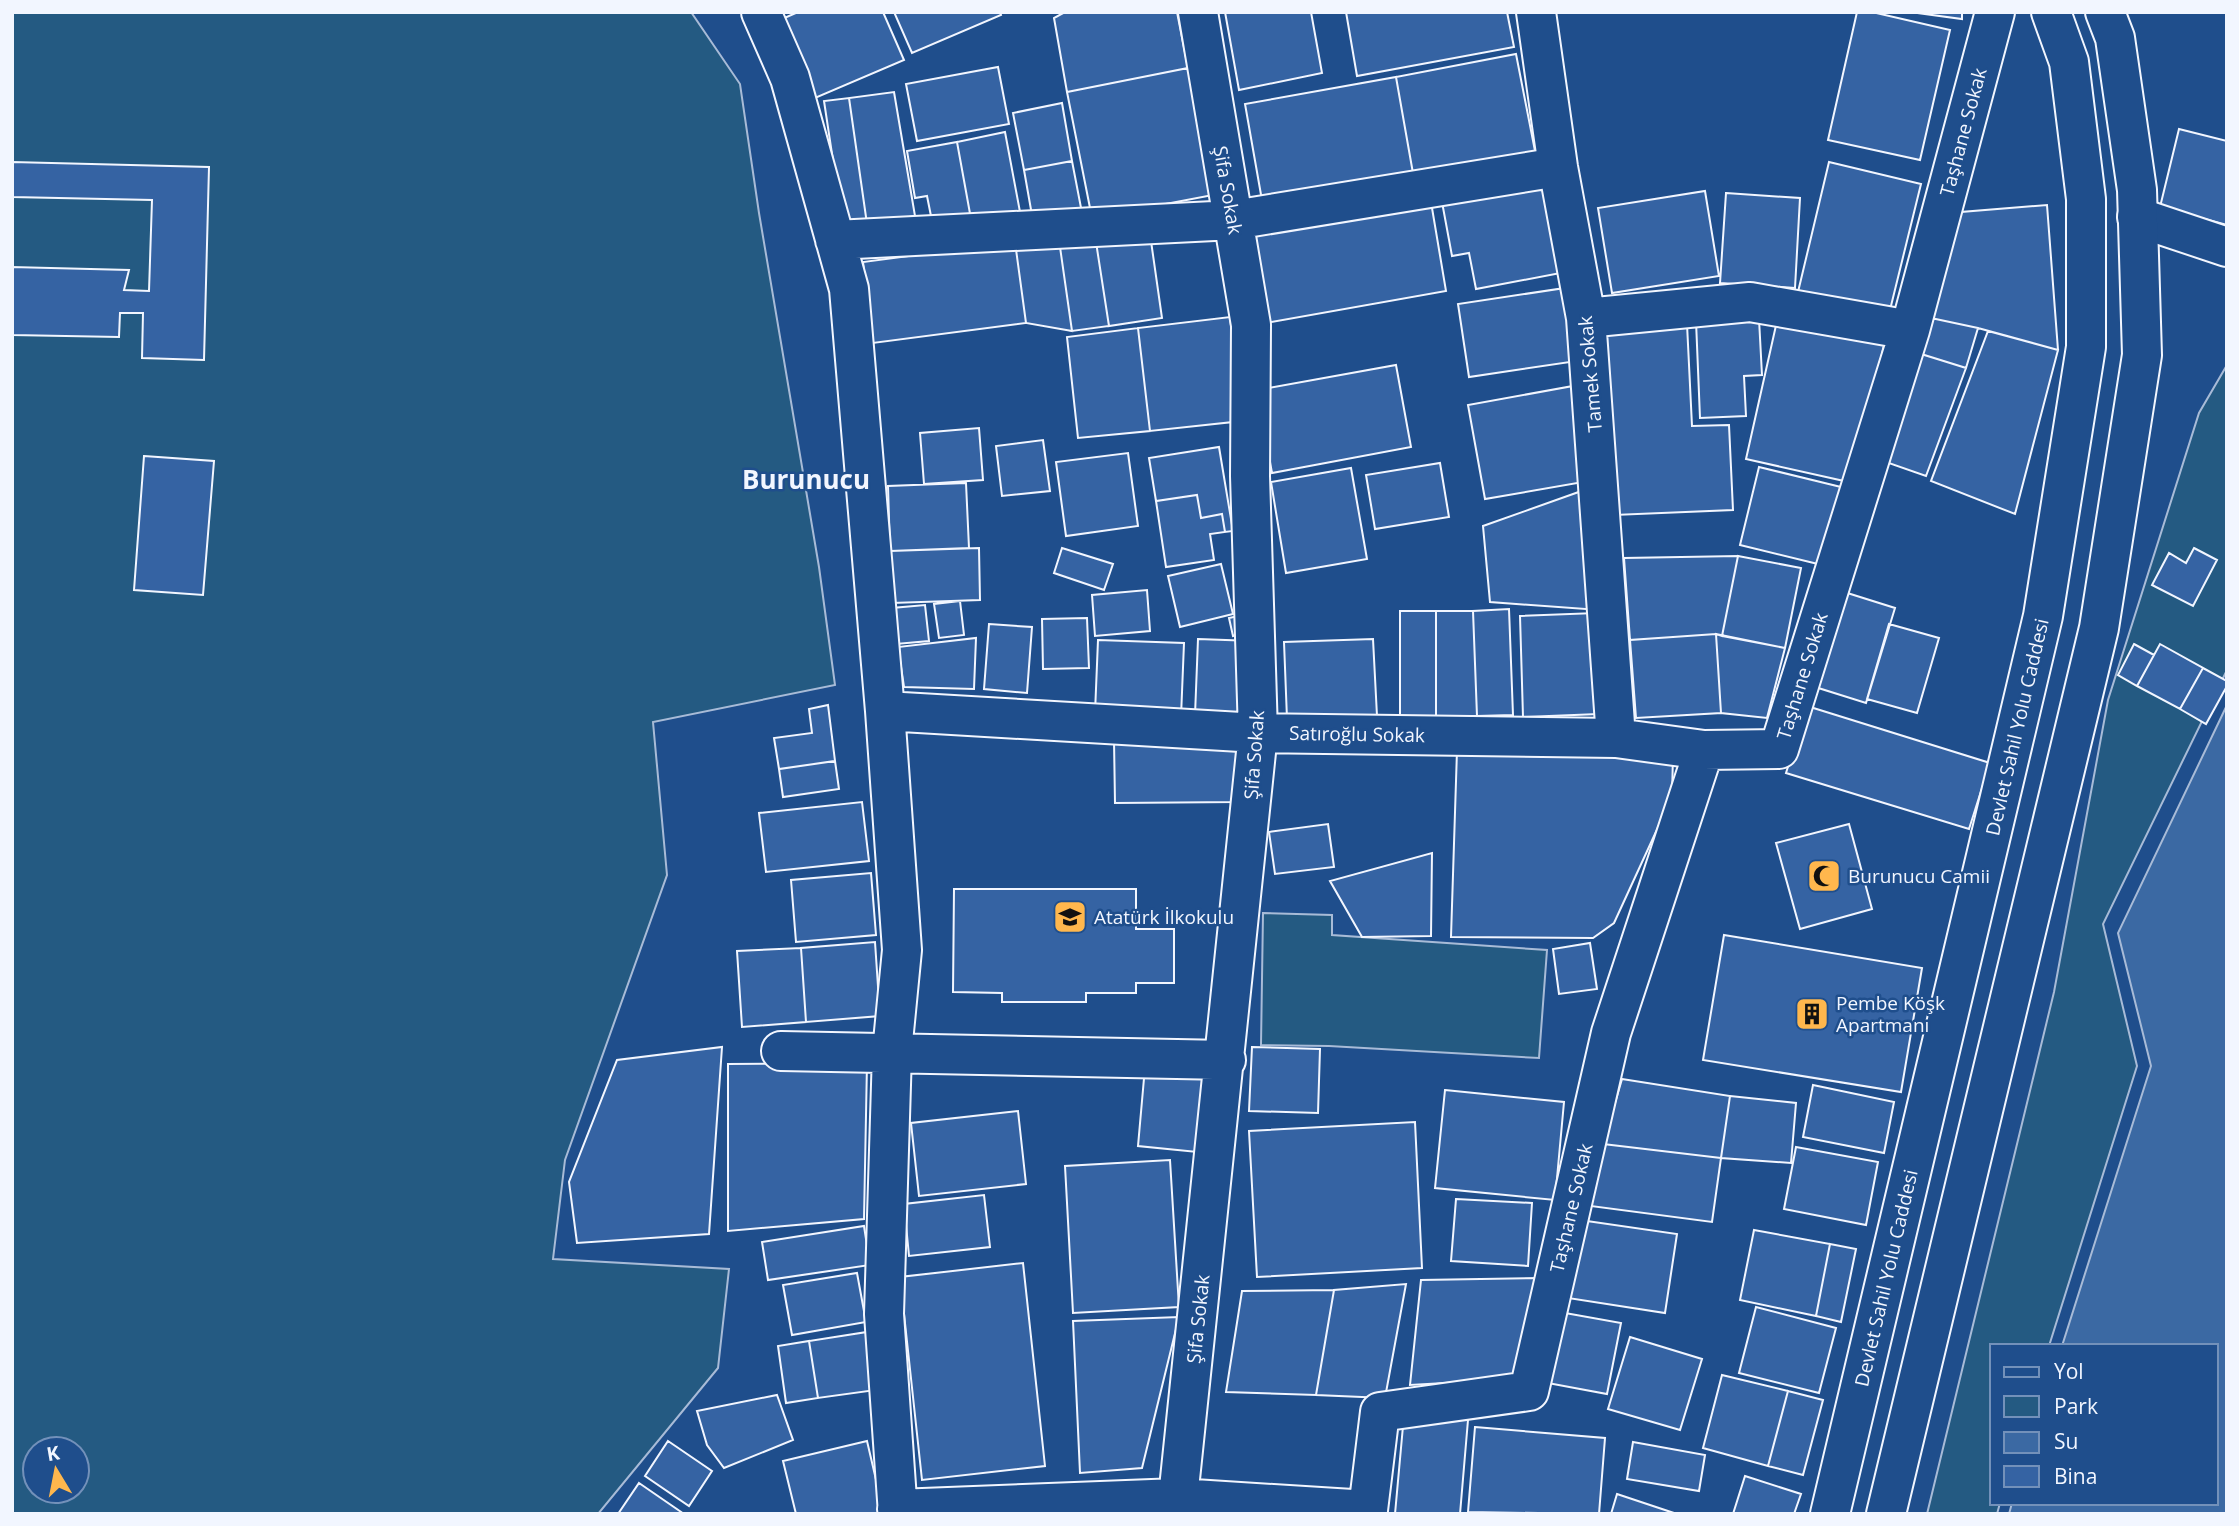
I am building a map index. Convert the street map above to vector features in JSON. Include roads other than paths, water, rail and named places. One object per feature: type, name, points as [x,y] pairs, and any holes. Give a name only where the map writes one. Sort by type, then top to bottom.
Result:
[{"type":"street","points":[[762,12],[790,78],[849,289],[885,711],[902,950],[892,1052],[884,1314],[898,1512],[1178,1498],[1368,1512]]},
{"type":"street","name":"Şifa Sokak","points":[[1178,1498],[1226,1060],[1258,733],[1250,476],[1251,325],[1198,12]]},
{"type":"street","name":"Tamek Sokak","points":[[1536,12],[1558,167],[1586,318],[1616,738]]},
{"type":"street","name":"Taşhane Sokak","points":[[1368,1512],[1380,1412],[1529,1391],[1611,1033],[1704,750],[1779,750],[1910,330],[1995,12]]},
{"type":"street","name":"Devlet Sahil Yolu Caddesi","points":[[1830,1514],[2043,616],[2086,347],[2086,199],[2069,62],[2052,12]]},
{"type":"street","points":[[1886,1514],[2099,628],[2142,355],[2137,190],[2115,38],[2105,12]]},
{"type":"street","points":[[835,240],[1234,220],[1558,167]]},
{"type":"street","points":[[2137,217],[2227,247]]},
{"type":"street","points":[[1586,318],[1750,302],[1910,330]]},
{"type":"street","name":"Satıroğlu Sokak","points":[[885,711],[1258,733],[1616,738],[1704,750]]},
{"type":"street","points":[[780,1051],[1226,1060]]},
{"type":"water","points":[[2227,705],[2227,1514],[2009,1514],[2011,1505],[2218,1505],[2218,1344],[2063,1344],[2151,1066],[2118,933]]},
{"type":"place","name":"Burunucu Camii","points":[[1824,876]]},
{"type":"place","name":"Atatürk İlkokulu","points":[[1070,917]]},
{"type":"place","name":"Pembe Köşk Apartmanı","points":[[1812,1014]]},
{"type":"district","name":"Burunucu","points":[[806,480]]}]
